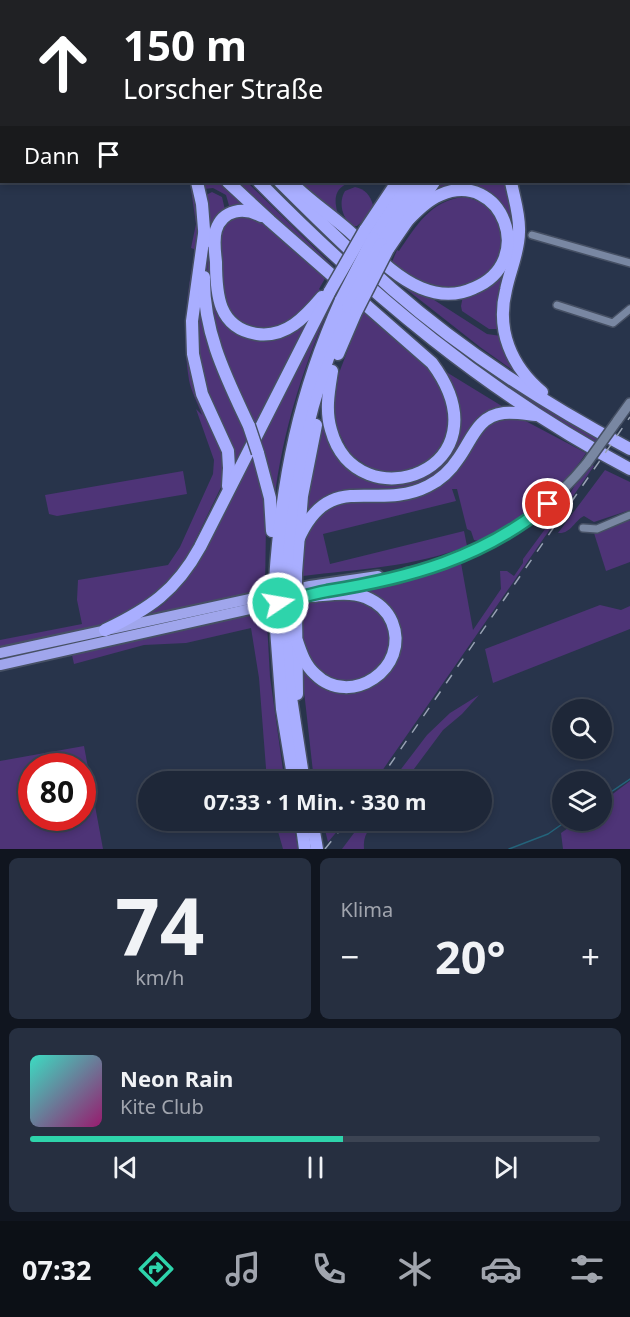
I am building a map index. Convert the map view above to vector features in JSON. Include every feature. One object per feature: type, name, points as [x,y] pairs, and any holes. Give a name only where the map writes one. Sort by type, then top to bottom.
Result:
[{"type":"highway","points":[[197,183],[202,204],[205,246],[204,299],[208,325],[219,363],[249,426],[258,453],[286,576],[288,678],[302,771]]},
{"type":"highway","points":[[229,183],[432,363],[446,384],[453,402],[455,426],[451,440],[443,453],[426,470],[403,478],[377,477],[355,466],[343,454],[331,431],[328,406],[332,371]]},
{"type":"highway","points":[[260,183],[336,257],[424,333],[490,383],[590,447],[630,469]]},
{"type":"highway","points":[[281,183],[344,245],[412,305],[501,372],[544,400],[630,449]]},
{"type":"highway","points":[[291,183],[389,267],[413,284],[428,290],[456,294],[478,286],[498,270],[507,253],[508,236],[504,219],[490,201],[474,193],[460,190],[432,198],[404,224],[377,240]]},
{"type":"highway","points":[[292,771],[281,700],[291,510],[303,442],[322,374],[377,240],[397,183]]},
{"type":"highway","points":[[298,540],[309,456],[348,306],[377,240],[409,183]]},
{"type":"highway","points":[[105,630],[151,605],[165,594],[191,562],[329,290],[340,273],[377,240],[421,183]]},
{"type":"highway","points":[[404,224],[433,183]]},
{"type":"highway","points":[[509,183],[520,230],[518,246],[502,304],[506,342],[524,375],[548,398],[571,415]]},
{"type":"highway","points":[[270,221],[254,212],[238,210],[225,216],[216,230],[216,287],[220,305],[226,316],[235,325],[251,333],[275,333],[300,321],[329,290]]},
{"type":"highway","points":[[204,234],[192,321],[193,354],[202,394],[228,451],[227,494]]},
{"type":"highway","points":[[368,306],[401,324],[424,333]]},
{"type":"highway","points":[[286,576],[298,540],[314,514],[332,500],[355,495],[401,494],[421,489],[433,483],[453,466],[478,426],[488,418],[509,413],[541,416]]},
{"type":"highway","points":[[0,665],[398,578],[408,573]]},
{"type":"highway","points":[[0,653],[310,586],[408,573]]},
{"type":"highway","points":[[285,613],[305,661],[315,674],[329,683],[345,687],[361,686],[375,679],[387,667],[394,652],[395,636],[387,613],[375,602],[354,594],[310,596]]},
{"type":"highway","points":[[296,734],[297,641]]},
{"type":"highway","points":[[306,831],[313,847]]},
{"type":"highway","points":[[312,831],[313,847]]},
{"type":"main road","points":[[408,573],[442,564],[473,552],[517,528],[559,495],[587,463],[630,403]]},
{"type":"street","points":[[532,235],[630,263]]},
{"type":"street","points":[[557,305],[613,323],[630,309]]},
{"type":"street","points":[[583,528],[597,529],[630,515]]},
{"type":"shaded area","points":[[190,183],[193,183],[198,229],[188,320],[224,456],[223,483],[186,559],[172,581],[147,600],[116,620],[0,647],[0,640],[82,624],[77,600],[78,580],[168,565],[180,547],[213,474],[214,460],[196,409],[202,415],[190,384],[187,364],[186,316],[195,253],[191,248],[196,224]]},
{"type":"shaded area","points":[[203,183],[222,183],[247,207],[230,209],[226,195],[213,188],[204,189]]},
{"type":"shaded area","points":[[233,183],[248,183],[333,266],[331,270]]},
{"type":"shaded area","points":[[294,183],[350,183],[341,188],[336,196],[339,218]]},
{"type":"shaded area","points":[[441,183],[504,183],[512,205],[516,228],[514,247],[499,303],[499,329],[489,329],[462,311],[461,306],[463,296],[488,284],[504,267],[511,249],[510,230],[503,213],[490,199],[473,191],[453,189],[431,197]]},
{"type":"shaded area","points":[[355,187],[367,193],[373,205],[365,219],[357,226],[347,220],[342,210],[345,191]]},
{"type":"shaded area","points":[[212,192],[222,197],[225,210],[219,220],[220,312],[259,337],[314,311],[255,429],[218,350],[207,276],[206,195]]},
{"type":"shaded area","points":[[464,197],[488,208],[502,228],[503,251],[498,263],[489,274],[461,288],[445,290],[421,281],[392,262],[397,250],[399,251],[412,232],[433,209],[452,199]]},
{"type":"shaded area","points":[[238,213],[263,220],[327,275],[320,290],[308,306],[283,326],[262,330],[243,324],[226,306],[218,264],[222,225]]},
{"type":"shaded area","points":[[403,280],[487,334],[501,336],[521,376],[401,285]]},
{"type":"shaded area","points":[[378,284],[479,364],[597,439],[595,442],[483,369],[377,287]]},
{"type":"shaded area","points":[[333,293],[335,295],[296,396],[283,449],[274,503],[258,438]]},
{"type":"shaded area","points":[[367,309],[419,356],[443,387],[450,426],[436,454],[421,466],[396,474],[373,470],[350,454],[337,429],[334,404],[339,373],[361,316]]},
{"type":"shaded area","points":[[197,318],[201,318],[208,348],[243,426],[248,443],[232,474],[207,398],[198,351]]},
{"type":"shaded area","points":[[443,370],[505,408],[467,439],[437,477],[401,492],[314,509],[305,514],[326,410],[356,471],[419,477],[458,423],[457,402]]},
{"type":"shaded area","points":[[518,417],[586,453],[555,490],[515,525],[486,541],[474,540],[471,531],[467,529],[457,489],[452,489],[456,501],[323,534],[330,564],[464,531],[467,546],[407,563],[303,576],[302,546],[308,528],[334,503],[416,495],[490,420]]},
{"type":"shaded area","points":[[253,457],[263,491],[266,523],[265,591],[151,617],[136,618],[168,600],[166,598]]},
{"type":"shaded area","points":[[592,465],[594,466],[382,771],[313,771],[301,664],[316,681],[378,681],[397,625],[352,591],[440,569],[471,557],[461,563],[473,630],[501,589],[500,571],[507,571],[514,576],[523,563],[523,559],[575,485]]},
{"type":"shaded area","points":[[605,470],[630,482],[630,510],[594,522],[584,516],[566,531],[558,533]]},
{"type":"shaded area","points":[[183,471],[187,494],[57,516],[49,514],[45,495]]},
{"type":"shaded area","points":[[630,520],[630,562],[606,571],[594,533]]},
{"type":"shaded area","points":[[336,597],[369,602],[386,619],[392,644],[374,677],[336,683],[325,678],[310,661],[303,638],[302,602]]},
{"type":"shaded area","points":[[600,605],[621,610],[630,606],[630,629],[493,683],[485,649]]},
{"type":"shaded area","points":[[263,609],[264,623],[267,623],[270,677],[283,770],[266,771],[259,678],[251,628],[186,643],[144,645],[74,664],[72,655]]},
{"type":"shaded area","points":[[479,695],[443,730],[412,771],[400,771],[427,735],[450,713]]},
{"type":"shaded area","points":[[84,746],[85,753],[45,753]]},
{"type":"shaded area","points":[[18,758],[18,831],[96,831],[96,811],[103,849],[0,849],[0,761]]},
{"type":"shaded area","points":[[630,781],[630,849],[563,849],[561,833],[564,831],[612,831],[612,794]]},
{"type":"shaded area","points":[[278,831],[295,831],[298,849],[283,849]]},
{"type":"shaded area","points":[[325,831],[337,831],[328,842]]},
{"type":"shaded area","points":[[356,831],[368,831],[364,840],[364,849],[342,849]]},
{"type":"waterway","points":[[612,791],[630,779]]},
{"type":"waterway","points":[[509,849],[552,831]]},
{"type":"railway","points":[[386,771],[630,417]]},
{"type":"railway","points":[[325,849],[339,831]]},
{"type":"route","points":[[278,603],[325,591],[398,578],[459,558],[517,528],[548,504]]}]
